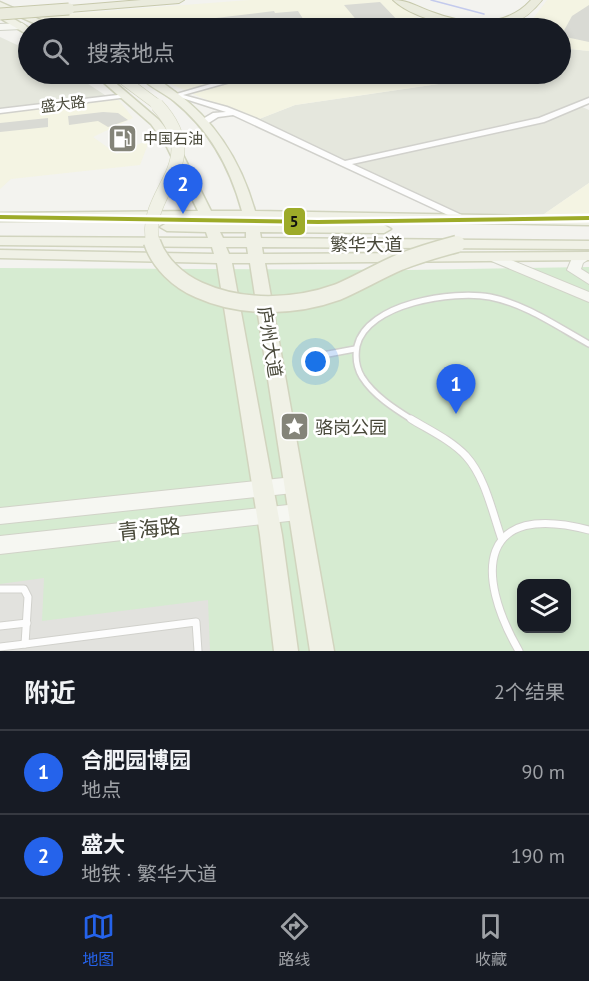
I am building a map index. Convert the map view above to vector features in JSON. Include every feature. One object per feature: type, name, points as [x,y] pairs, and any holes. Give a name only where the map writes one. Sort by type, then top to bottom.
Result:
[{"type":"highway","points":[[54,4],[93,0]]},
{"type":"highway","points":[[0,6],[102,0]]},
{"type":"highway","points":[[0,14],[179,0]]},
{"type":"highway","points":[[398,0],[439,18]]},
{"type":"highway","points":[[406,0],[433,14],[456,18]]},
{"type":"highway","points":[[518,18],[525,15],[537,0]]},
{"type":"highway","points":[[499,18],[518,14],[521,2]]},
{"type":"main road","points":[[0,6],[28,18]]},
{"type":"main road","points":[[0,14],[18,24]]},
{"type":"main road","points":[[0,27],[18,28]]},
{"type":"main road","name":"庐州大道","points":[[111,84],[155,122],[172,144],[210,221],[221,251],[268,516],[286,651]]},
{"type":"main road","points":[[130,84],[160,106],[176,134],[177,162],[155,214],[151,231],[153,248],[165,266],[193,289],[217,298],[284,304],[306,300],[357,284],[420,254],[457,244]]},
{"type":"main road","name":"庐州大道","points":[[158,84],[176,95],[204,122],[231,160],[254,236],[297,512],[322,651]]},
{"type":"main road","points":[[0,217],[210,221]]},
{"type":"main road","points":[[0,254],[221,251],[254,236],[463,219],[589,221]]},
{"type":"main road","name":"繁华大道","points":[[0,226],[210,221],[254,236],[587,252]]},
{"type":"main road","name":"繁华大道","points":[[254,236],[589,231]]},
{"type":"main road","points":[[254,236],[494,257],[587,252]]},
{"type":"main road","points":[[0,241],[221,251]]},
{"type":"main road","points":[[587,252],[577,261],[574,270],[589,280]]},
{"type":"main road","points":[[494,257],[589,297]]},
{"type":"main road","name":"青海路","points":[[0,516],[293,485]]},
{"type":"main road","name":"青海路","points":[[0,545],[297,512]]},
{"type":"street","points":[[176,95],[217,84]]},
{"type":"street","points":[[176,95],[205,102],[254,121],[463,219]]},
{"type":"street","name":"盛大路","points":[[0,111],[126,96]]},
{"type":"street","points":[[342,164],[541,120],[589,100]]},
{"type":"street","points":[[204,122],[208,118],[225,114],[254,121]]},
{"type":"lane","points":[[501,537],[483,486],[465,455],[397,412],[366,383],[355,362],[355,349],[360,337],[374,320],[406,305],[440,296],[476,293],[523,307],[589,344]]},
{"type":"lane","points":[[312,357],[355,349]]},
{"type":"lane","points":[[519,651],[501,616],[493,583],[494,558],[501,537],[514,528],[538,523],[589,530]]},
{"type":"lane","points":[[0,589],[24,589],[28,597],[25,644]]},
{"type":"lane","points":[[0,626],[27,622]]},
{"type":"lane","points":[[0,647],[196,622],[198,651]]},
{"type":"shaded area","points":[[249,0],[392,0],[419,18],[29,18],[27,17]]},
{"type":"shaded area","points":[[547,0],[589,0],[589,51],[571,49],[571,18],[534,18]]},
{"type":"shaded area","points":[[0,37],[18,45],[18,84],[88,84],[111,99],[0,111]]},
{"type":"shaded area","points":[[571,49],[589,51],[589,100],[578,105],[589,110],[589,183],[534,221],[463,219],[254,121],[295,105],[438,84],[571,84]]},
{"type":"shaded area","points":[[171,84],[438,84],[295,105],[254,121]]},
{"type":"shaded area","points":[[117,98],[133,118],[93,137],[117,154],[150,139],[140,165],[11,179],[0,189],[0,111]]},
{"type":"shaded area","points":[[589,183],[589,221],[534,221]]},
{"type":"shaded area","points":[[44,578],[42,621],[208,600],[210,651],[0,651],[0,584]]},
{"type":"green space","name":"骆岗公园","points":[[589,267],[589,651],[0,651],[0,268],[407,270]]},
{"type":"building","points":[[380,2],[395,18],[355,18],[344,5]]},
{"type":"building","points":[[589,5],[589,42],[571,38],[572,16]]},
{"type":"building","points":[[274,11],[275,13],[298,11],[303,18],[216,18]]},
{"type":"building","points":[[103,112],[118,113],[128,120],[108,127],[98,121],[69,125],[68,116]]},
{"type":"building","points":[[48,118],[48,127],[0,132],[0,123]]},
{"type":"waterway","points":[[431,0],[484,14]]},
{"type":"transit line","name":"5","points":[[0,217],[318,222],[589,218]]},
{"type":"place","name":"中国石油","points":[[122,138]]},
{"type":"place","name":"盛大","points":[[183,214]]},
{"type":"place","name":"合肥园博园","points":[[456,414]]},
{"type":"place","name":"骆岗公园","points":[[294,427]]}]
